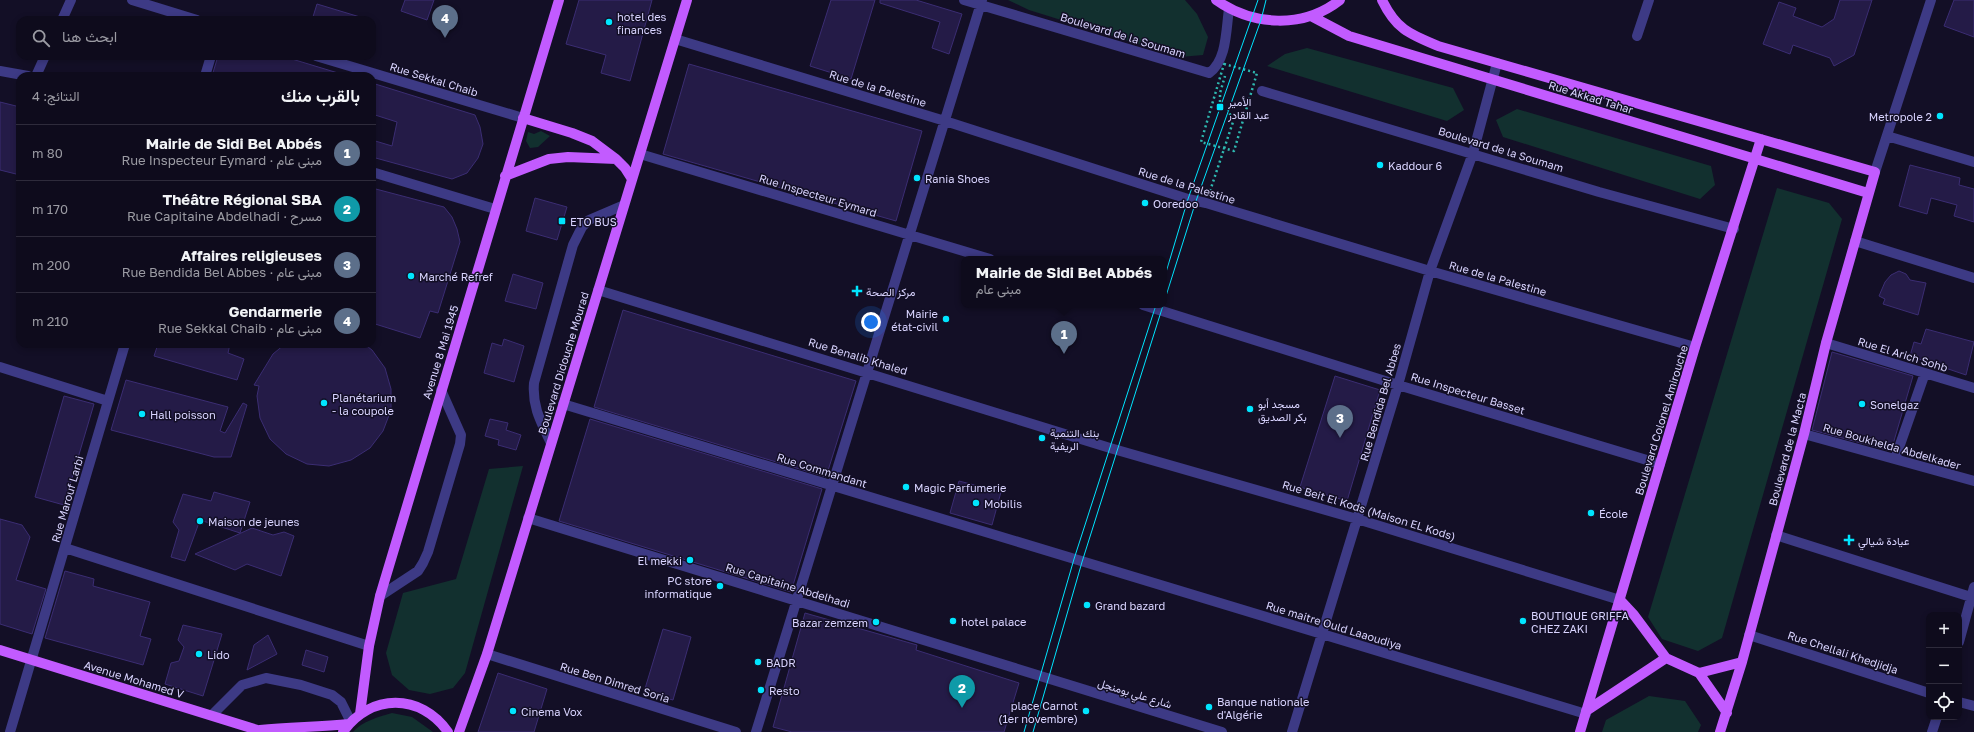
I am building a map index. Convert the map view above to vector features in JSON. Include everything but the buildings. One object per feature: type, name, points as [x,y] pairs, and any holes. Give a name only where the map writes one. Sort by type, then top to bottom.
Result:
[{"type":"main road","name":"Avenue 8 Mai 1945","points":[[360,714],[369,646],[380,596],[559,0]]},
{"type":"main road","name":"Boulevard Didouche Mourad","points":[[459,732],[486,654],[687,0]]},
{"type":"main road","points":[[1216,0],[1238,13],[1261,20],[1286,21],[1311,16],[1332,6],[1340,0]]},
{"type":"main road","name":"Rue Akkad Tahar","points":[[1382,0],[1390,16],[1400,27],[1413,36],[1438,46],[1875,172]]},
{"type":"main road","name":"Rue Akkad Tahar","points":[[1311,16],[1349,36],[1868,193]]},
{"type":"main road","points":[[523,118],[565,130],[592,141],[616,159],[625,168],[632,180]]},
{"type":"main road","name":"Boulevard Colonel Amirouche","points":[[1580,732],[1695,347],[1734,229],[1761,139]]},
{"type":"main road","points":[[505,176],[549,159],[592,157],[616,159]]},
{"type":"main road","name":"Boulevard de la Macta","points":[[1720,732],[1742,662],[1804,434],[1826,344],[1875,172]]},
{"type":"main road","points":[[1620,600],[1634,615],[1666,658],[1699,673],[1727,713]]},
{"type":"main road","name":"Avenue Mohamed V","points":[[0,650],[262,731]]},
{"type":"main road","points":[[1586,713],[1666,658]]},
{"type":"main road","points":[[1699,673],[1742,662]]},
{"type":"main road","points":[[262,731],[305,726],[347,726],[360,714],[375,706],[389,702],[413,704],[434,716],[448,732]]},
{"type":"street","points":[[64,16],[71,0]]},
{"type":"street","points":[[132,0],[184,16]]},
{"type":"street","name":"Boulevard de la Soumam","points":[[964,0],[981,2],[1209,73],[1215,69],[1223,48],[1229,8]]},
{"type":"street","points":[[1637,36],[1649,0]]},
{"type":"street","points":[[1875,172],[1931,0]]},
{"type":"street","points":[[756,732],[981,2]]},
{"type":"street","name":"Rue de la Palestine","points":[[675,40],[944,121],[1188,199],[1206,203],[1430,271],[1695,347]]},
{"type":"street","points":[[38,72],[43,60]]},
{"type":"street","points":[[206,72],[210,60]]},
{"type":"street","name":"Rue Sekkal Chaib","points":[[329,60],[369,72]]},
{"type":"street","name":"Rue Bendida Bel Abbes","points":[[1292,732],[1324,634],[1398,385],[1430,271],[1473,153],[1497,63]]},
{"type":"street","points":[[0,71],[16,74]]},
{"type":"street","name":"Rue Sekkal Chaib","points":[[376,74],[523,118]]},
{"type":"street","name":"Boulevard de la Soumam","points":[[1262,91],[1473,153],[1598,192],[1734,229]]},
{"type":"street","points":[[1887,136],[1974,162]]},
{"type":"street","name":"Rue Inspecteur Eymard","points":[[640,154],[980,256]]},
{"type":"street","points":[[376,173],[495,209]]},
{"type":"street","points":[[551,443],[535,409],[533,395],[534,383],[573,245],[582,227],[589,220],[624,205]]},
{"type":"street","points":[[1855,241],[1974,278]]},
{"type":"street","name":"Rue Benalib Khaled","points":[[598,290],[868,372],[1110,448]]},
{"type":"street","name":"Rue Inspecteur Basset","points":[[1152,308],[1398,385],[1660,464]]},
{"type":"street","name":"Rue El Arich Sohb","points":[[1826,344],[1974,388]]},
{"type":"street","name":"Rue Marouf Larbi","points":[[10,732],[124,348]]},
{"type":"street","points":[[0,367],[108,400]]},
{"type":"street","points":[[1895,459],[1925,373]]},
{"type":"street","points":[[380,596],[418,571],[431,544],[460,444],[461,435],[441,390]]},
{"type":"street","name":"Rue Commandant","points":[[563,404],[1074,559]]},
{"type":"street","name":"Rue Boukhelda Abdelkader","points":[[1804,434],[1974,481]]},
{"type":"street","name":"Rue Beit El Kods (Maison EL Kods)","points":[[1110,448],[1196,471],[1620,600]]},
{"type":"street","name":"Rue Capitaine Abdelhadi","points":[[528,518],[1041,676]]},
{"type":"street","points":[[1776,535],[1973,594],[1962,632]]},
{"type":"street","points":[[65,548],[369,646]]},
{"type":"street","name":"Rue maitre Ould Laaoudiya","points":[[1074,559],[1586,713]]},
{"type":"street","name":"Rue Chellali Khedjidja","points":[[1749,635],[1926,692]]},
{"type":"street","name":"Rue Ben Dimred Soria","points":[[486,654],[736,732]]},
{"type":"street","name":"شارع علي بومنجل","points":[[1041,676],[1222,732]]},
{"type":"street","points":[[212,715],[242,685],[266,678],[301,685],[332,695],[341,702],[347,726]]},
{"type":"street","points":[[1962,703],[1974,706]]},
{"type":"street","points":[[1932,732],[1937,720]]},
{"type":"path","points":[[1224,64],[1257,73],[1234,151],[1224,148],[1201,142],[1224,64]]},
{"type":"path","points":[[1206,203],[1232,122],[1228,109]]},
{"type":"green space","points":[[1008,0],[1185,0],[1197,14],[1208,37],[1203,55],[1180,57],[1029,10]]},
{"type":"green space","points":[[1307,48],[1453,88],[1464,110],[1447,121],[1267,66],[1285,54]]},
{"type":"green space","points":[[1517,109],[1711,166],[1715,185],[1700,199],[1503,137],[1496,120]]},
{"type":"green space","points":[[541,131],[550,136],[538,147],[530,148],[526,141],[528,132],[534,134]]},
{"type":"green space","points":[[1777,188],[1829,203],[1842,219],[1722,638],[1698,651],[1662,639],[1648,617]]},
{"type":"green space","points":[[523,466],[465,673],[453,688],[430,694],[409,690],[392,675],[386,653],[403,593],[456,579],[489,469]]},
{"type":"green space","points":[[1649,696],[1685,701],[1701,725],[1698,732],[1602,732],[1606,720]]},
{"type":"green space","points":[[392,713],[412,717],[433,732],[353,732],[366,722]]},
{"type":"tram line","points":[[1167,269],[1188,199],[1258,0]]},
{"type":"tram line","points":[[1167,293],[1196,201],[1261,20],[1266,0]]},
{"type":"tram line","points":[[1024,732],[1074,559],[1155,308]]},
{"type":"tram line","points":[[1033,732],[1082,562],[1162,308]]},
{"type":"place","name":"hotel des finances","points":[[609,22]]},
{"type":"place","name":"Gendarmerie","points":[[445,38]]},
{"type":"place","name":"الأمير عبد القادر","points":[[1220,107]]},
{"type":"place","name":"Metropole 2","points":[[1940,116]]},
{"type":"place","name":"Kaddour 6","points":[[1380,165]]},
{"type":"place","name":"Rania Shoes","points":[[917,178]]},
{"type":"place","name":"Ooredoo","points":[[1145,203]]},
{"type":"place","name":"ETO BUS","points":[[562,221]]},
{"type":"place","name":"Marché Refref","points":[[411,276]]},
{"type":"place","name":"مركز الصحة","points":[[857,291]]},
{"type":"place","name":"Mairie état-civil","points":[[946,319]]},
{"type":"place","name":"Mairie de Sidi Bel Abbés","points":[[1064,354]]},
{"type":"place","name":"Planétarium - la coupole","points":[[324,403]]},
{"type":"place","name":"Sonelgaz","points":[[1862,404]]},
{"type":"place","name":"مسجد أبو بكر الصديق","points":[[1250,409]]},
{"type":"place","name":"Hall poisson","points":[[142,414]]},
{"type":"place","name":"بنك التنمية الريفية","points":[[1042,438]]},
{"type":"place","name":"Affaires religieuses","points":[[1340,438]]},
{"type":"place","name":"Magic Parfumerie","points":[[906,487]]},
{"type":"place","name":"Mobilis","points":[[976,503]]},
{"type":"place","name":"École","points":[[1591,513]]},
{"type":"place","name":"Maison de jeunes","points":[[200,521]]},
{"type":"place","name":"عيادة شيالي","points":[[1849,540]]},
{"type":"place","name":"El mekki","points":[[690,560]]},
{"type":"place","name":"PC store informatique","points":[[720,586]]},
{"type":"place","name":"Grand bazard","points":[[1087,605]]},
{"type":"place","name":"hotel palace","points":[[953,621]]},
{"type":"place","name":"BOUTIQUE GRIFFA CHEZ ZAKI","points":[[1523,621]]},
{"type":"place","name":"Bazar zemzem","points":[[876,622]]},
{"type":"place","name":"Lido","points":[[199,654]]},
{"type":"place","name":"BADR","points":[[758,662]]},
{"type":"place","name":"Resto","points":[[761,690]]},
{"type":"place","name":"Banque nationale d'Algérie","points":[[1209,707]]},
{"type":"place","name":"Théâtre Régional SBA","points":[[962,708]]},
{"type":"place","name":"Cinema Vox","points":[[513,711]]},
{"type":"place","name":"place Carnot (1er novembre)","points":[[1086,711]]}]
